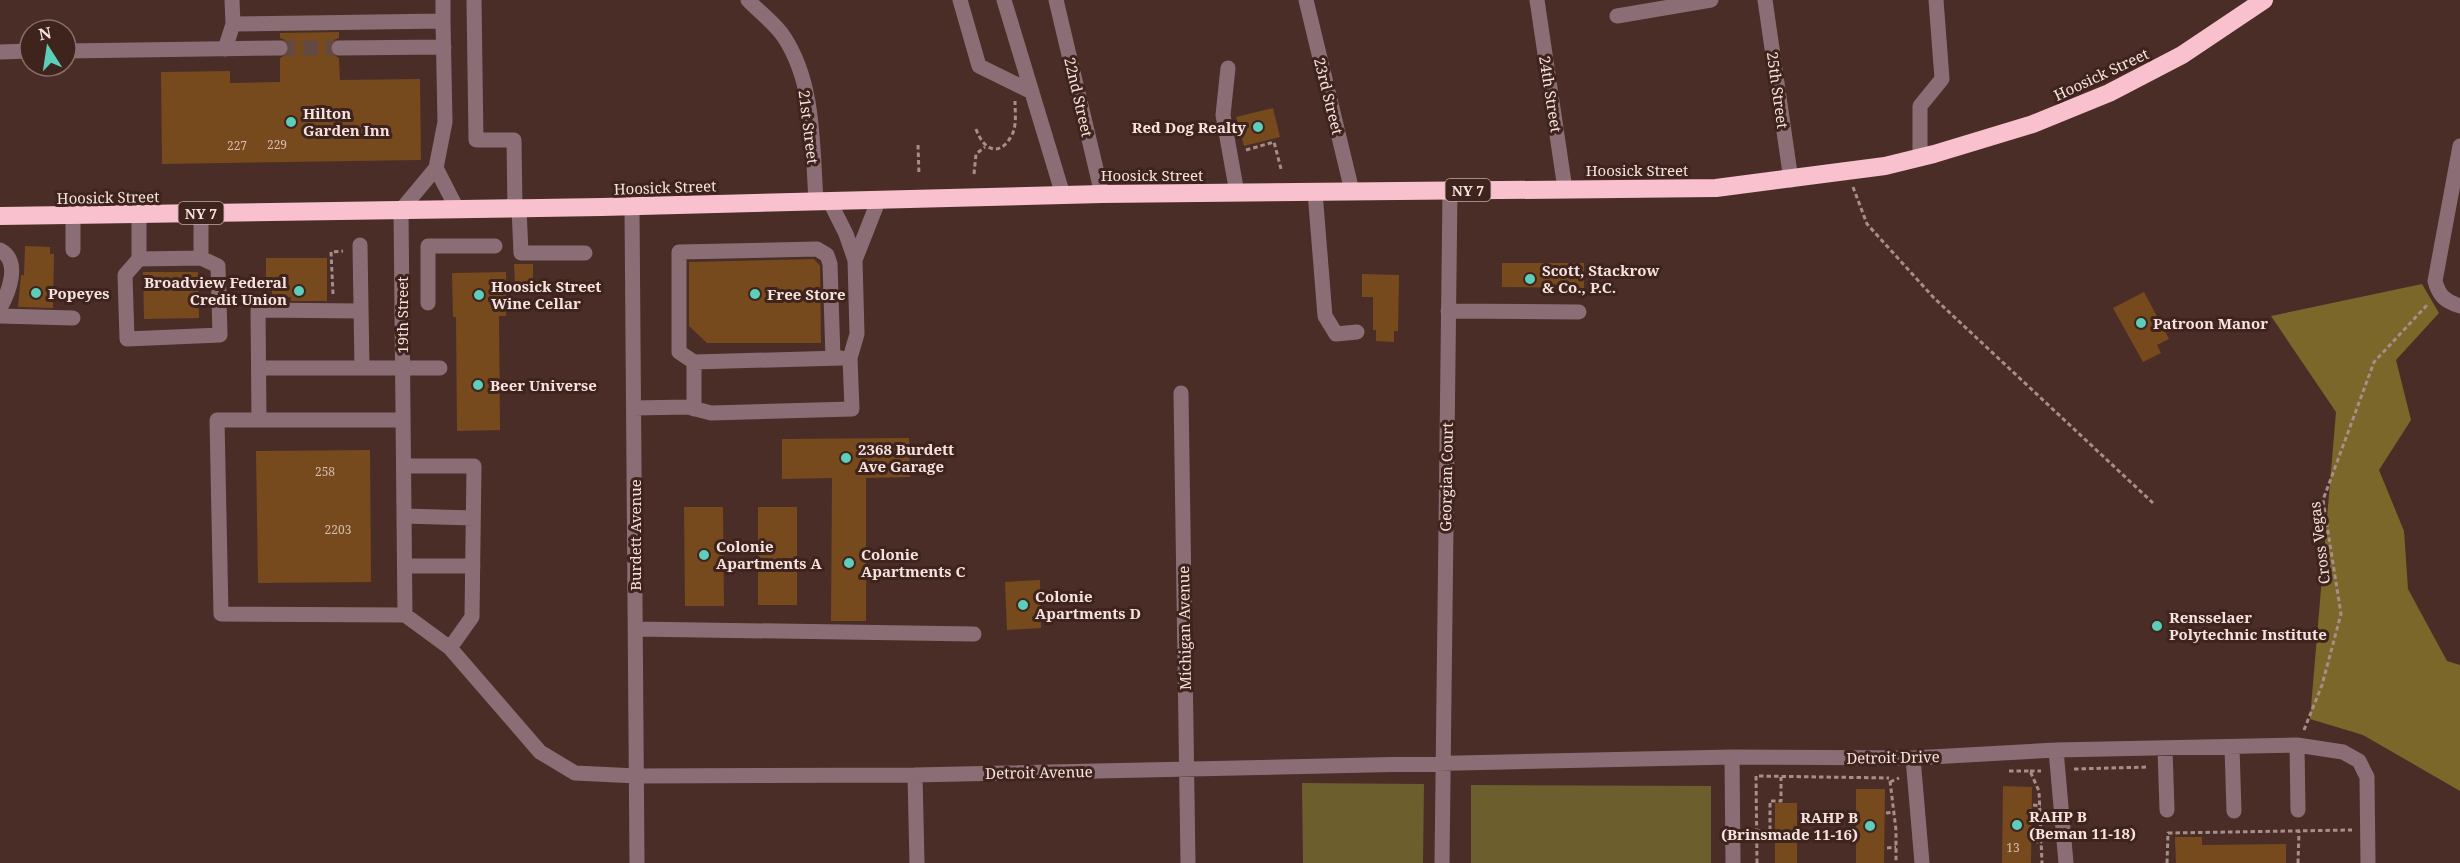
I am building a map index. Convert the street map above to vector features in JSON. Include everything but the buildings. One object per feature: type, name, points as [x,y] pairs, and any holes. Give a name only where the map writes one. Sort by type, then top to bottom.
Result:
[{"type":"highway","name":"Hoosick Street","points":[[0,216],[632,207],[1102,194],[1716,188],[1791,180],[1920,158],[2033,124],[2109,93],[2182,55],[2264,0]]},
{"type":"street","points":[[225,49],[233,24],[232,0]]},
{"type":"street","points":[[401,210],[436,168],[445,122],[443,0]]},
{"type":"street","points":[[474,0],[476,140],[514,140],[521,253],[585,254]]},
{"type":"street","name":"21st Street","points":[[748,0],[783,36],[795,60],[806,90],[822,200]]},
{"type":"street","points":[[960,0],[979,66],[1032,92]]},
{"type":"street","points":[[1004,0],[1063,195]]},
{"type":"street","name":"22nd Street","points":[[1056,0],[1102,194]]},
{"type":"street","name":"23rd Street","points":[[1306,0],[1352,191]]},
{"type":"street","name":"24th Street","points":[[1537,0],[1565,189]]},
{"type":"street","points":[[1617,16],[1712,0]]},
{"type":"street","name":"25th Street","points":[[1765,0],[1791,180]]},
{"type":"street","points":[[1920,158],[1920,106],[1942,79],[1936,0]]},
{"type":"street","points":[[233,24],[443,21]]},
{"type":"street","points":[[339,48],[444,46]]},
{"type":"street","points":[[78,51],[280,48]]},
{"type":"street","points":[[0,52],[18,51]]},
{"type":"street","points":[[1228,68],[1223,115],[1237,193]]},
{"type":"street","points":[[2460,146],[2435,281],[2439,293],[2447,302],[2460,306]]},
{"type":"street","points":[[436,168],[457,209]]},
{"type":"street","name":"Georgian Court","points":[[1442,863],[1450,191]]},
{"type":"street","points":[[1315,192],[1325,316],[1336,334],[1357,332]]},
{"type":"street","points":[[855,260],[879,199]]},
{"type":"street","points":[[634,408],[694,408],[711,412],[852,409],[850,358],[857,334],[855,260],[846,234],[822,200]]},
{"type":"street","name":"Burdett Avenue","points":[[632,207],[637,863]]},
{"type":"street","name":"19th Street","points":[[401,210],[405,615]]},
{"type":"street","points":[[201,213],[201,258]]},
{"type":"street","points":[[139,214],[139,259],[125,275],[127,339],[220,335],[218,266],[201,258],[139,259]]},
{"type":"street","points":[[73,215],[73,249]]},
{"type":"street","points":[[428,303],[428,246],[495,246]]},
{"type":"street","points":[[354,248],[361,311],[362,368]]},
{"type":"street","points":[[833,358],[830,264],[827,255],[817,249],[679,252],[679,352],[694,362],[850,358]]},
{"type":"street","points":[[0,250],[5,252],[11,262],[11,280],[0,308]]},
{"type":"street","points":[[402,278],[428,277]]},
{"type":"street","points":[[259,420],[258,310],[361,311]]},
{"type":"street","points":[[1448,311],[1579,312]]},
{"type":"street","points":[[0,316],[73,318]]},
{"type":"street","points":[[694,362],[694,408]]},
{"type":"street","points":[[259,368],[440,368]]},
{"type":"street","name":"Michigan Avenue","points":[[1181,393],[1188,863]]},
{"type":"street","points":[[403,420],[217,420],[221,615],[405,615]]},
{"type":"street","points":[[404,466],[474,466],[472,617],[450,648]]},
{"type":"street","points":[[404,516],[473,519]]},
{"type":"street","points":[[405,566],[473,566]]},
{"type":"street","name":"Detroit Avenue","points":[[405,615],[450,648],[540,752],[575,773],[637,776],[915,775],[1442,763]]},
{"type":"street","points":[[635,629],[974,634]]},
{"type":"street","points":[[2297,745],[2298,810]]},
{"type":"street","name":"Detroit Drive","points":[[1442,763],[1732,757],[1913,758],[2056,750],[2297,745],[2319,747],[2343,752],[2359,761],[2367,777],[2368,863]]},
{"type":"street","points":[[2232,747],[2234,811]]},
{"type":"street","points":[[2166,748],[2167,810]]},
{"type":"street","points":[[2056,750],[2066,863]]},
{"type":"street","points":[[1732,757],[1733,863]]},
{"type":"street","points":[[1913,758],[1922,863]]},
{"type":"street","points":[[915,775],[917,863]]},
{"type":"path","points":[[976,129],[985,147],[993,150],[1001,147],[1012,135],[1016,120],[1015,101]]},
{"type":"path","points":[[1230,154],[1274,142],[1281,169]]},
{"type":"path","points":[[918,145],[919,175]]},
{"type":"path","points":[[974,174],[976,154],[985,147]]},
{"type":"path","points":[[1847,171],[1867,224],[1934,298],[2153,503]]},
{"type":"path","points":[[341,295],[333,295],[331,252],[354,248]]},
{"type":"path","name":"Cross Vegas","points":[[2297,745],[2322,685],[2341,614],[2323,500],[2374,362],[2439,293]]},
{"type":"path","points":[[1884,758],[1895,812],[1896,863]]},
{"type":"path","points":[[2007,771],[2030,771],[2039,792],[2042,863]]},
{"type":"path","points":[[1757,863],[1756,776],[1889,778]]},
{"type":"path","points":[[1756,831],[1770,831],[1770,801],[1781,801],[1781,777]]},
{"type":"path","points":[[2033,805],[2041,806]]},
{"type":"path","points":[[1886,813],[1895,812]]},
{"type":"path","points":[[2167,863],[2168,833],[2356,830]]},
{"type":"path","points":[[2298,863],[2299,831]]},
{"type":"path","points":[[2033,842],[2042,842]]},
{"type":"path","points":[[1887,848],[1896,847]]},
{"type":"shaded area","points":[[2422,284],[2439,313],[2396,360],[2411,420],[2379,470],[2404,531],[2408,589],[2447,661],[2460,665],[2460,791],[2363,735],[2310,719],[2336,412],[2271,316]]},
{"type":"shaded area","points":[[1302,783],[1424,784],[1423,863],[1303,863]]},
{"type":"shaded area","points":[[1471,785],[1711,786],[1711,863],[1471,863]]},
{"type":"tunnel","points":[[280,48],[339,48]]},
{"type":"place","name":"Hilton Garden Inn","points":[[291,122]]},
{"type":"place","name":"Red Dog Realty","points":[[1258,127]]},
{"type":"place","name":"Scott, Stackrow & Co., P.C.","points":[[1530,279]]},
{"type":"place","name":"Broadview Federal Credit Union","points":[[299,291]]},
{"type":"place","name":"Popeyes","points":[[36,293]]},
{"type":"place","name":"Free Store","points":[[755,294]]},
{"type":"place","name":"Hoosick Street Wine Cellar","points":[[479,295]]},
{"type":"place","name":"Patroon Manor","points":[[2141,323]]},
{"type":"place","name":"Beer Universe","points":[[478,385]]},
{"type":"place","name":"2368 Burdett Ave Garage","points":[[846,458]]},
{"type":"place","name":"Colonie Apartments A","points":[[704,555]]},
{"type":"place","name":"Colonie Apartments C","points":[[849,563]]},
{"type":"place","name":"Colonie Apartments D","points":[[1023,605]]},
{"type":"place","name":"Rensselaer Polytechnic Institute","points":[[2157,626]]},
{"type":"place","name":"RAHP B (Beman 11-18)","points":[[2017,825]]},
{"type":"place","name":"RAHP B (Brinsmade 11-16)","points":[[1870,826]]}]
